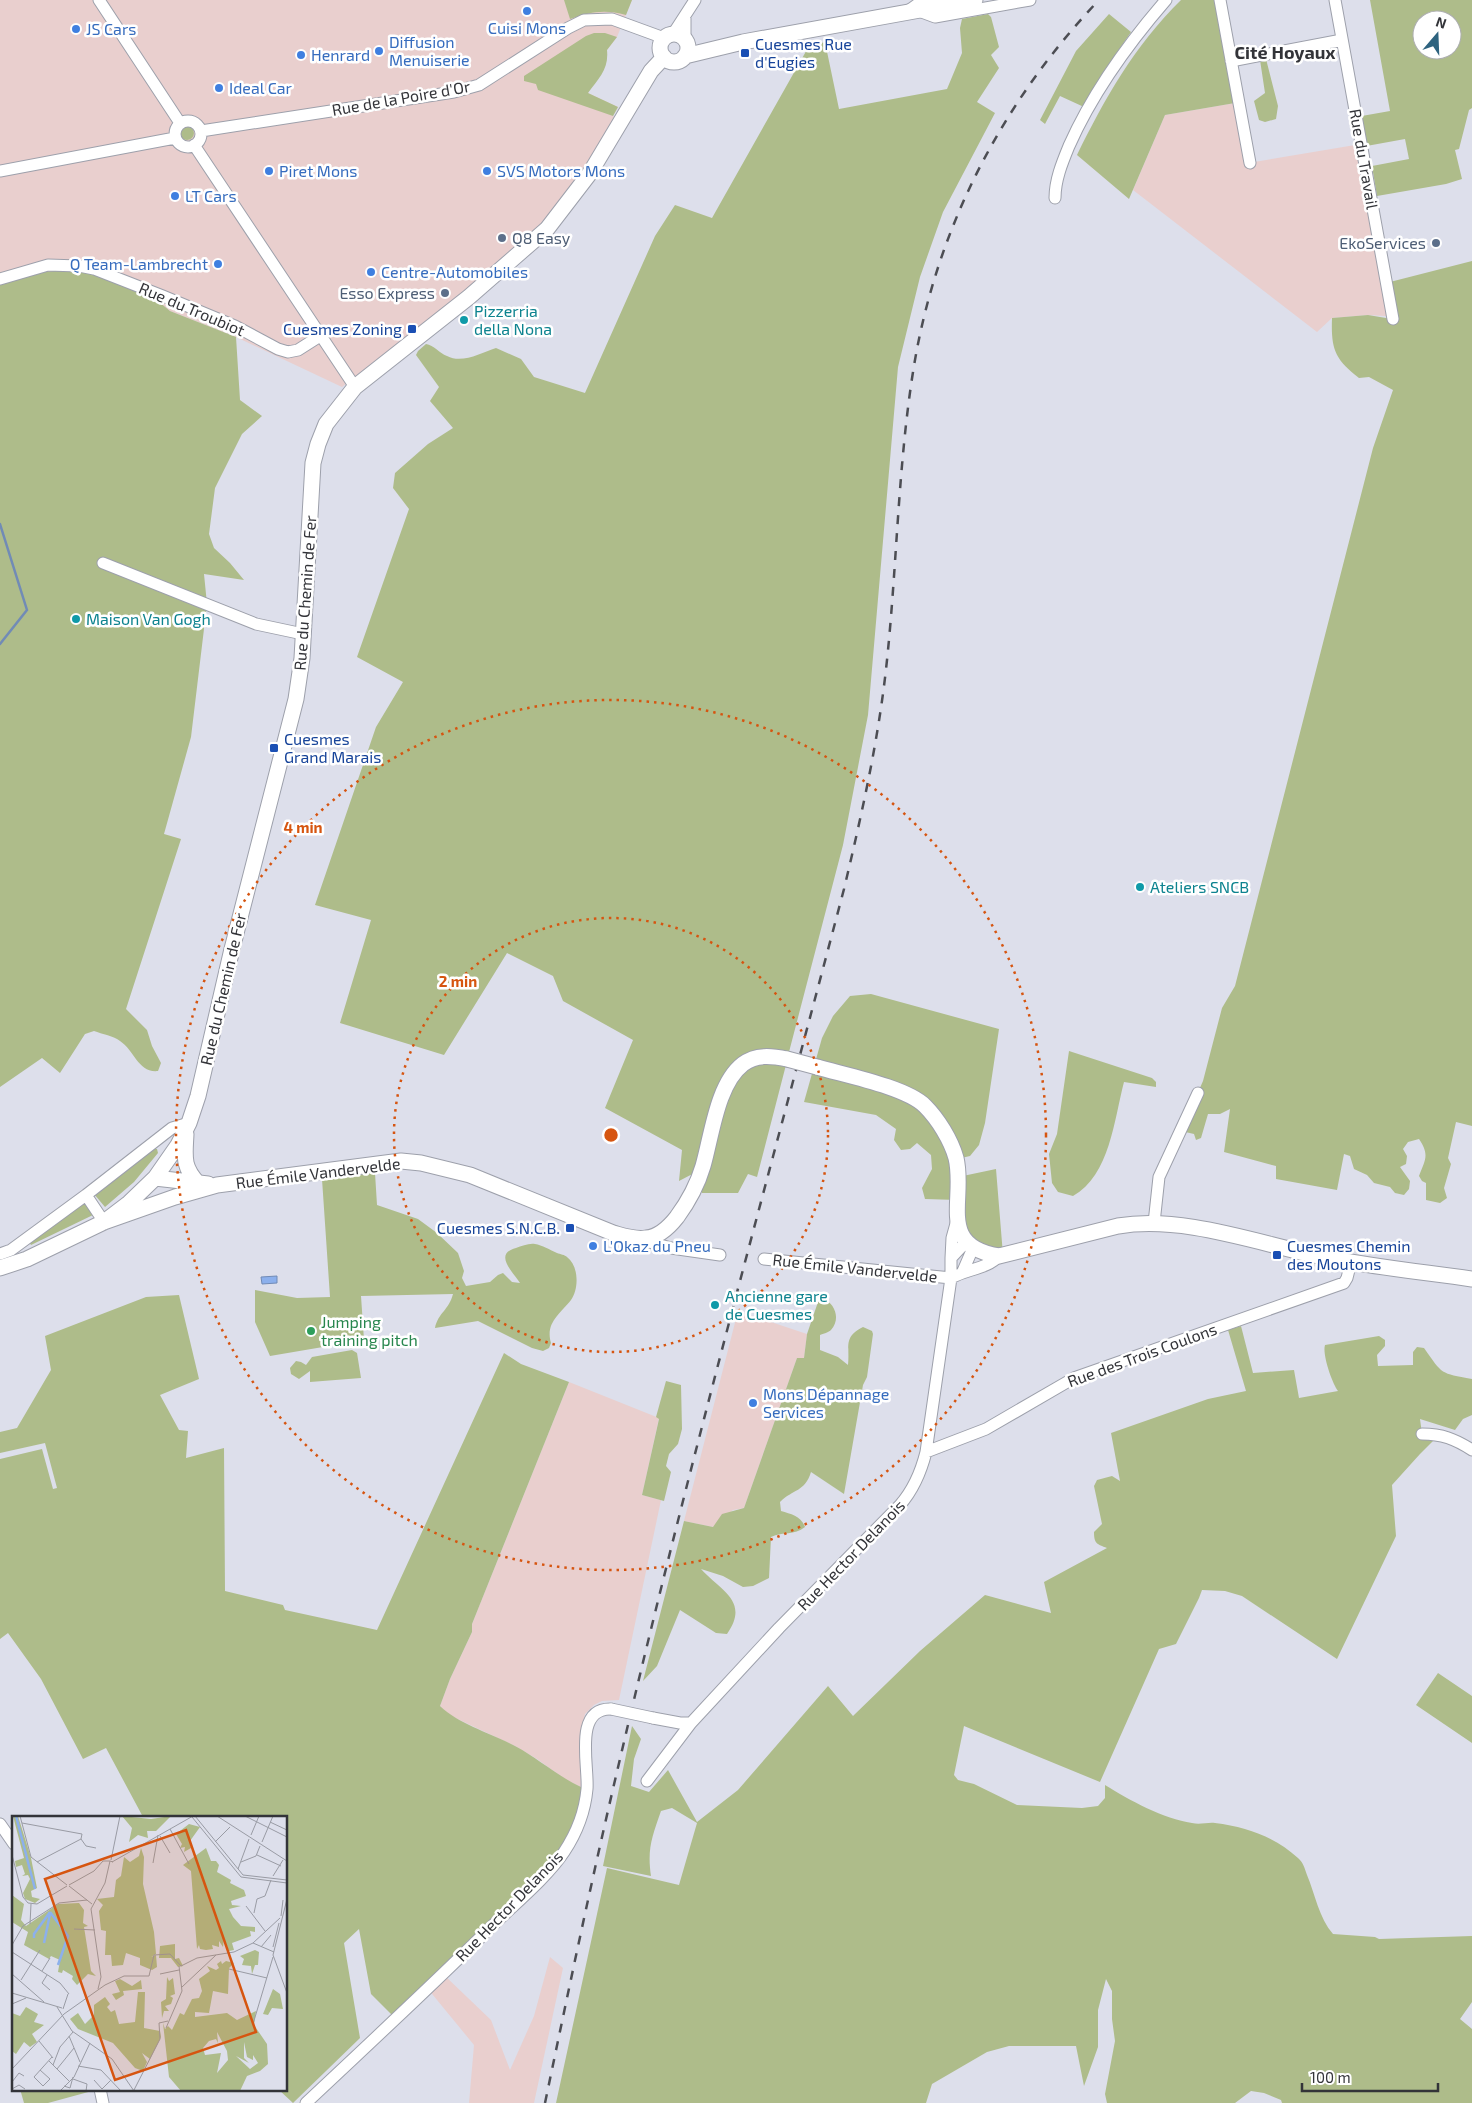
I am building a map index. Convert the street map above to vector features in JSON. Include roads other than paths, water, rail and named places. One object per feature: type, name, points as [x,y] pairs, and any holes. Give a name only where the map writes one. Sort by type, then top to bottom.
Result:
[{"type":"main road","points":[[678,46],[975,0]]},
{"type":"main road","name":"Rue du Chemin de Fer","points":[[104,1222],[129,1203],[155,1178],[187,1127],[198,1096],[232,949],[296,700],[303,634],[312,475],[315,453],[326,424],[355,387],[469,297],[547,229],[584,182],[652,71],[678,46]]},
{"type":"main road","points":[[638,1239],[654,1236],[671,1224],[680,1212],[702,1168],[717,1110],[725,1089],[733,1075],[744,1063],[769,1055],[787,1058],[898,1091],[924,1104],[951,1144],[956,1159],[957,1218],[969,1245]]},
{"type":"main road","points":[[187,1127],[185,1163],[189,1174],[198,1183]]},
{"type":"main road","name":"Rue Émile Vandervelde","points":[[0,1268],[28,1259],[104,1222],[174,1197],[217,1185],[400,1162],[421,1163],[470,1175],[613,1233],[638,1239]]},
{"type":"main road","points":[[155,1178],[217,1185]]},
{"type":"main road","points":[[155,1178],[163,1192],[174,1197]]},
{"type":"main road","name":"Rue Émile Vandervelde","points":[[969,1245],[982,1253],[999,1256],[1118,1226],[1154,1223],[1176,1224],[1351,1262],[1472,1279]]},
{"type":"street","points":[[99,0],[180,123]]},
{"type":"street","name":"Rue du Chemin de Fer","points":[[678,46],[685,18],[695,0]]},
{"type":"street","points":[[920,9],[934,17],[1030,0]]},
{"type":"street","points":[[1055,198],[1055,186],[1065,156],[1102,85],[1128,46],[1166,0]]},
{"type":"street","points":[[1220,0],[1250,163]]},
{"type":"street","name":"Rue du Travail","points":[[1335,0],[1393,319]]},
{"type":"street","name":"Rue de la Poire d'Or","points":[[201,131],[454,92],[479,85],[568,28],[590,18],[612,19],[678,46]]},
{"type":"street","points":[[1232,60],[1342,40]]},
{"type":"street","points":[[193,121],[201,131],[200,139],[194,145],[183,146],[175,138],[175,129],[180,123],[193,121]]},
{"type":"street","points":[[0,171],[175,138]]},
{"type":"street","points":[[194,145],[355,387]]},
{"type":"street","name":"Rue du Troubiot","points":[[0,279],[48,265],[79,266],[94,269],[164,296],[234,326],[283,350],[298,350],[320,336]]},
{"type":"street","points":[[103,563],[256,624],[303,634]]},
{"type":"street","points":[[1154,1223],[1159,1177],[1198,1093]]},
{"type":"street","points":[[0,1254],[11,1250],[172,1128],[187,1127]]},
{"type":"street","points":[[86,1195],[104,1222]]},
{"type":"street","name":"Rue Hector Delanois","points":[[647,1781],[691,1723],[779,1628],[900,1505],[911,1491],[922,1470],[926,1452],[951,1278],[952,1238],[957,1218]]},
{"type":"street","name":"Rue Émile Vandervelde","points":[[638,1239],[671,1248],[720,1255]]},
{"type":"street","points":[[951,1258],[969,1245]]},
{"type":"street","points":[[963,1271],[969,1245]]},
{"type":"street","name":"Rue Émile Vandervelde","points":[[764,1259],[951,1278],[963,1271],[993,1263],[999,1256]]},
{"type":"street","name":"Rue des Trois Coulons","points":[[926,1452],[1004,1420],[1074,1378],[1344,1283],[1351,1262]]},
{"type":"street","points":[[1422,1434],[1440,1434],[1457,1440],[1472,1450]]},
{"type":"street","name":"Rue Hector Delanois","points":[[306,2103],[396,2019],[556,1863],[577,1827],[584,1807],[587,1788],[586,1729],[590,1719],[597,1712],[605,1708],[680,1723],[691,1723]]},
{"type":"street","points":[[0,1824],[12,1841]]},
{"type":"street","points":[[100,2090],[103,2103]]},
{"type":"water","points":[[277,1276],[277,1283],[262,1284],[261,1277]]},
{"type":"waterway","points":[[0,524],[27,610],[0,644]]},
{"type":"railway","points":[[545,2103],[600,1845],[646,1650],[729,1323],[844,889],[863,804],[875,747],[884,689],[904,444],[913,372],[923,320],[938,269],[956,219],[977,172],[1003,126],[1032,82],[1064,40],[1099,0]]},
{"type":"place","name":"Cuisi Mons","points":[[527,11]]},
{"type":"place","name":"JS Cars","points":[[76,29]]},
{"type":"place","name":"Diffusion Menuiserie","points":[[379,51]]},
{"type":"place","name":"Cuesmes Rue d'Eugies","points":[[745,53]]},
{"type":"place","name":"Henrard","points":[[301,55]]},
{"type":"place","name":"Ideal Car","points":[[219,88]]},
{"type":"place","name":"Piret Mons","points":[[269,171]]},
{"type":"place","name":"SVS Motors Mons","points":[[487,171]]},
{"type":"place","name":"LT Cars","points":[[175,196]]},
{"type":"place","name":"Q8 Easy","points":[[502,238]]},
{"type":"place","name":"EkoServices","points":[[1436,243]]},
{"type":"place","name":"Q Team-Lambrecht","points":[[218,264]]},
{"type":"place","name":"Centre-Automobiles","points":[[371,272]]},
{"type":"place","name":"Esso Express","points":[[445,293]]},
{"type":"place","name":"Pizzerria della Nona","points":[[464,320]]},
{"type":"place","name":"Cuesmes Zoning","points":[[412,329]]},
{"type":"place","name":"Maison Van Gogh","points":[[76,619]]},
{"type":"place","name":"Cuesmes Grand Marais","points":[[274,748]]},
{"type":"place","name":"Ateliers SNCB","points":[[1140,887]]},
{"type":"place","name":"Cuesmes S.N.C.B.","points":[[570,1228]]},
{"type":"place","name":"L'Okaz du Pneu","points":[[593,1246]]},
{"type":"place","name":"Cuesmes Chemin des Moutons","points":[[1277,1255]]},
{"type":"place","name":"Ancienne gare de Cuesmes","points":[[715,1305]]},
{"type":"place","name":"Jumping training pitch","points":[[311,1331]]},
{"type":"place","name":"Mons Dépannage Services","points":[[753,1403]]},
{"type":"district","name":"Cité Hoyaux","points":[[1285,53]]}]
